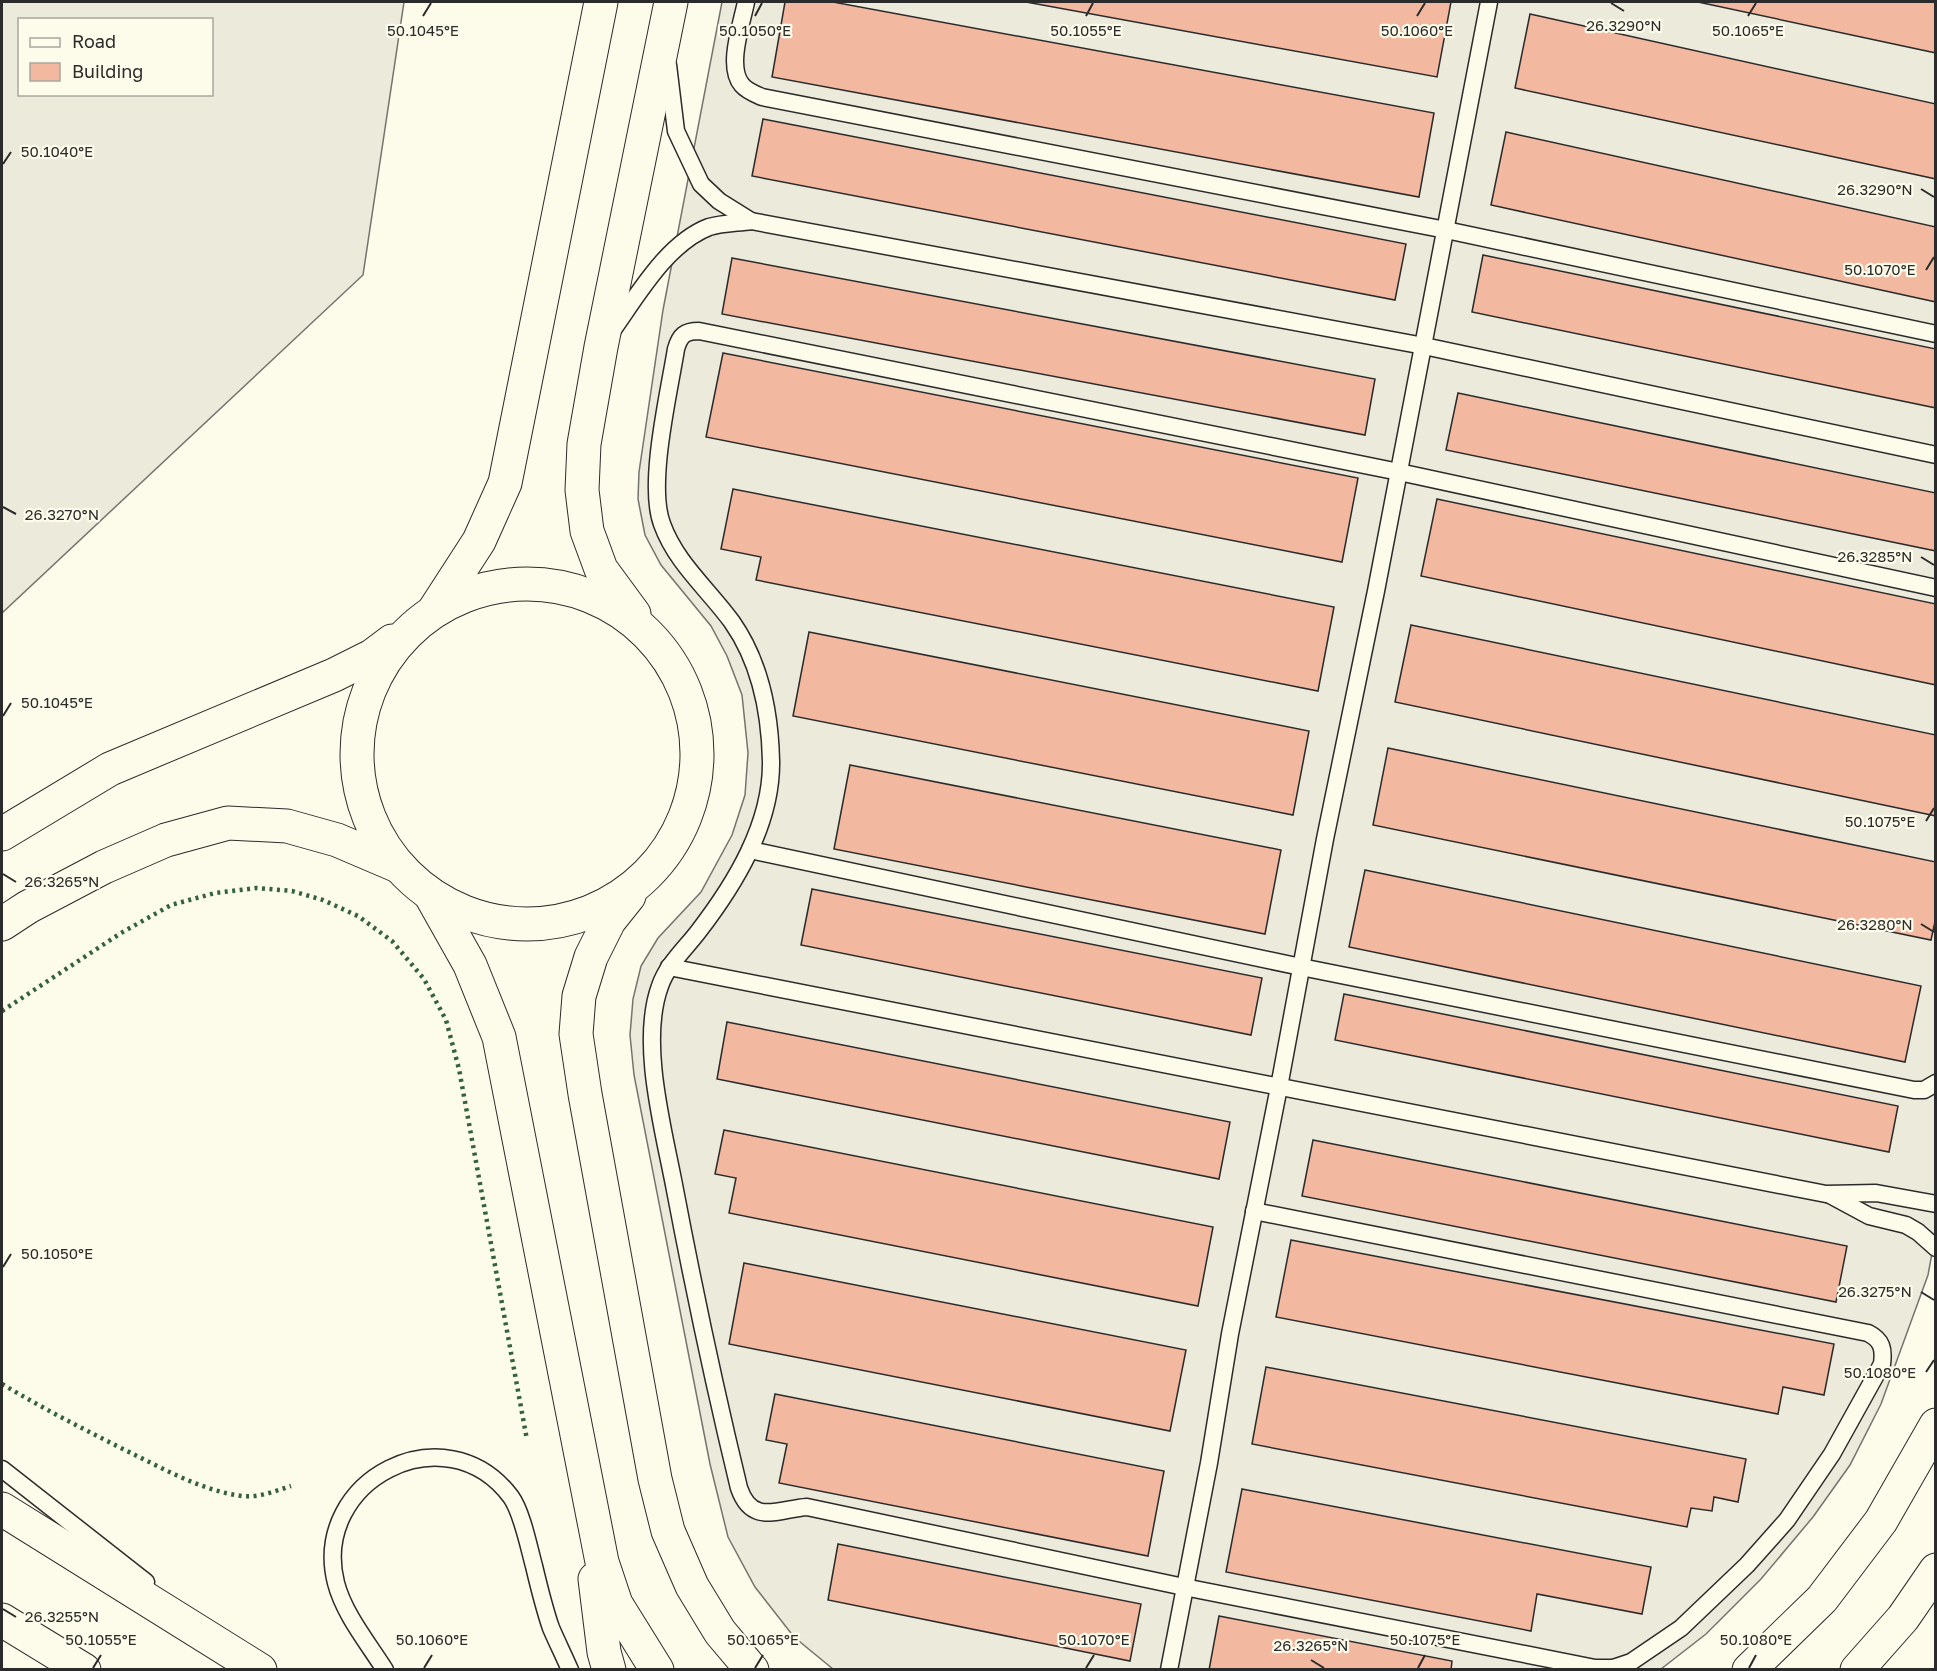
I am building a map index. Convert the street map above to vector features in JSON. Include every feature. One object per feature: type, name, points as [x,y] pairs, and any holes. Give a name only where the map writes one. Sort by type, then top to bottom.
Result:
[{"type":"street","points":[[435,609],[479,542],[505,483],[601,2]]},
{"type":"street","points":[[671,2],[601,347],[584,444],[582,490],[587,531],[601,568],[679,676],[696,730],[695,787],[676,840],[609,921],[591,957],[579,996],[576,1034],[655,1479],[668,1531],[692,1586],[720,1632],[752,1670]]},
{"type":"street","points":[[2,834],[110,769],[334,675],[372,656],[435,609],[488,587],[544,583],[598,598],[646,630]]},
{"type":"street","points":[[408,630],[377,671],[359,720],[357,772],[370,822],[398,866],[430,894],[481,918],[537,924],[591,912],[639,883]]},
{"type":"street","points":[[14,916],[104,867],[166,840],[228,823],[287,826],[338,840],[398,866]]},
{"type":"street","points":[[430,894],[470,965],[499,1037],[602,1562],[616,1604],[657,1670]]},
{"type":"street","points":[[1749,1670],[1822,1599],[1881,1521],[1935,1425]]},
{"type":"street","points":[[582,1467],[604,1652],[609,1670]]},
{"type":"street","points":[[2,1509],[253,1665]]},
{"type":"street","points":[[1857,1670],[1903,1618],[1935,1570]]},
{"type":"street","points":[[2,1620],[84,1670]]},
{"type":"lane","points":[[746,2],[735,56],[735,70],[740,84],[748,91],[762,97],[1446,230],[1935,334]]},
{"type":"lane","points":[[1168,1670],[1209,1463],[1230,1334],[1424,346],[1489,2]]},
{"type":"lane","points":[[664,36],[676,131],[690,162],[701,184],[719,201],[751,221]]},
{"type":"lane","points":[[601,347],[657,269],[676,248],[710,227],[751,221],[1424,346],[1935,455]]},
{"type":"lane","points":[[1254,1211],[1868,1333],[1881,1344],[1884,1354],[1882,1364],[1832,1454],[1787,1520],[1747,1565],[1682,1628],[1631,1662],[1613,1668],[1595,1668],[1184,1587],[807,1507],[792,1508],[774,1514],[750,1507],[742,1498],[708,1357],[661,1114],[651,1048],[651,1028],[660,985],[669,967],[713,913],[750,850],[765,806],[771,764],[769,727],[763,692],[752,658],[733,623],[698,584],[677,555],[661,522],[656,486],[676,349],[683,334],[689,331],[699,331],[1399,471],[1935,588]]},
{"type":"lane","points":[[2,819],[110,769]]},
{"type":"lane","points":[[750,850],[1301,967],[1914,1090],[1924,1090],[1935,1083]]},
{"type":"lane","points":[[2,929],[14,916]]},
{"type":"lane","points":[[669,967],[1826,1194],[1876,1193],[1933,1204]]},
{"type":"lane","points":[[1826,1194],[1869,1216],[1906,1225],[1935,1248]]},
{"type":"lane","points":[[385,1670],[348,1612],[336,1583],[333,1554],[337,1528],[347,1507],[366,1483],[386,1470],[409,1460],[438,1456],[466,1463],[497,1481],[513,1500],[551,1627],[570,1670]]},
{"type":"lane","points":[[2,1469],[253,1665]]},
{"type":"shaded area","points":[[2,2],[404,2],[363,275],[2,613]]},
{"type":"shaded area","points":[[722,2],[1935,2],[1935,1237],[1928,1275],[1881,1404],[1850,1465],[1813,1517],[1761,1579],[1706,1634],[1661,1669],[833,1669],[794,1637],[755,1587],[728,1537],[710,1464],[634,1075],[630,1035],[633,999],[641,966],[658,938],[701,892],[732,835],[745,795],[748,753],[742,695],[727,656],[711,626],[661,565],[645,535],[638,499],[639,472],[663,310]]},
{"type":"building","points":[[785,2],[833,2],[1434,113],[1419,197],[772,77]]},
{"type":"building","points":[[1026,2],[1451,2],[1437,77]]},
{"type":"building","points":[[1698,2],[1936,2],[1936,53]]},
{"type":"building","points":[[1530,14],[1936,104],[1936,179],[1515,88]]},
{"type":"building","points":[[763,119],[1406,244],[1395,300],[752,176]]},
{"type":"building","points":[[1506,132],[1936,227],[1936,302],[1491,205]]},
{"type":"building","points":[[1483,255],[1936,349],[1936,408],[1472,312]]},
{"type":"building","points":[[732,258],[1375,379],[1365,435],[722,314]]},
{"type":"building","points":[[723,353],[1358,478],[1342,562],[706,437]]},
{"type":"building","points":[[1458,393],[1936,493],[1936,551],[1446,450]]},
{"type":"building","points":[[733,489],[1334,607],[1318,691],[756,580],[761,557],[721,549]]},
{"type":"building","points":[[1437,499],[1936,604],[1936,685],[1421,576]]},
{"type":"building","points":[[1411,625],[1936,735],[1936,816],[1395,702]]},
{"type":"building","points":[[809,632],[1309,731],[1293,815],[793,716]]},
{"type":"building","points":[[1388,748],[1936,862],[1936,917],[1931,940],[1373,825]]},
{"type":"building","points":[[850,765],[1281,850],[1265,934],[834,849]]},
{"type":"building","points":[[1365,870],[1921,986],[1905,1062],[1349,947]]},
{"type":"building","points":[[812,889],[1262,978],[1251,1035],[801,945]]},
{"type":"building","points":[[1344,994],[1898,1106],[1889,1152],[1335,1040]]},
{"type":"building","points":[[727,1022],[1230,1122],[1219,1179],[717,1079]]},
{"type":"building","points":[[724,1130],[1213,1227],[1198,1306],[729,1213],[736,1178],[715,1174]]},
{"type":"building","points":[[1313,1140],[1847,1246],[1836,1302],[1302,1196]]},
{"type":"building","points":[[1291,1240],[1834,1344],[1824,1395],[1783,1387],[1778,1414],[1276,1317]]},
{"type":"building","points":[[744,1263],[1186,1350],[1170,1431],[729,1344]]},
{"type":"building","points":[[1266,1367],[1746,1459],[1738,1502],[1714,1497],[1712,1511],[1691,1508],[1687,1527],[1252,1444]]},
{"type":"building","points":[[775,1394],[1164,1471],[1148,1556],[779,1483],[787,1444],[766,1440]]},
{"type":"building","points":[[1242,1489],[1651,1567],[1642,1614],[1537,1594],[1531,1631],[1226,1572]]},
{"type":"building","points":[[838,1544],[1141,1604],[1130,1661],[828,1600]]},
{"type":"building","points":[[1219,1616],[1452,1661],[1451,1670],[1209,1670]]},
{"type":"hedge","points":[[2,1011],[121,933],[171,905],[215,893],[257,888],[292,891],[323,900],[358,916],[392,941],[424,979],[446,1020],[459,1069],[527,1440]]},
{"type":"hedge","points":[[2,1384],[171,1473],[213,1490],[242,1496],[255,1496],[291,1486]]}]
